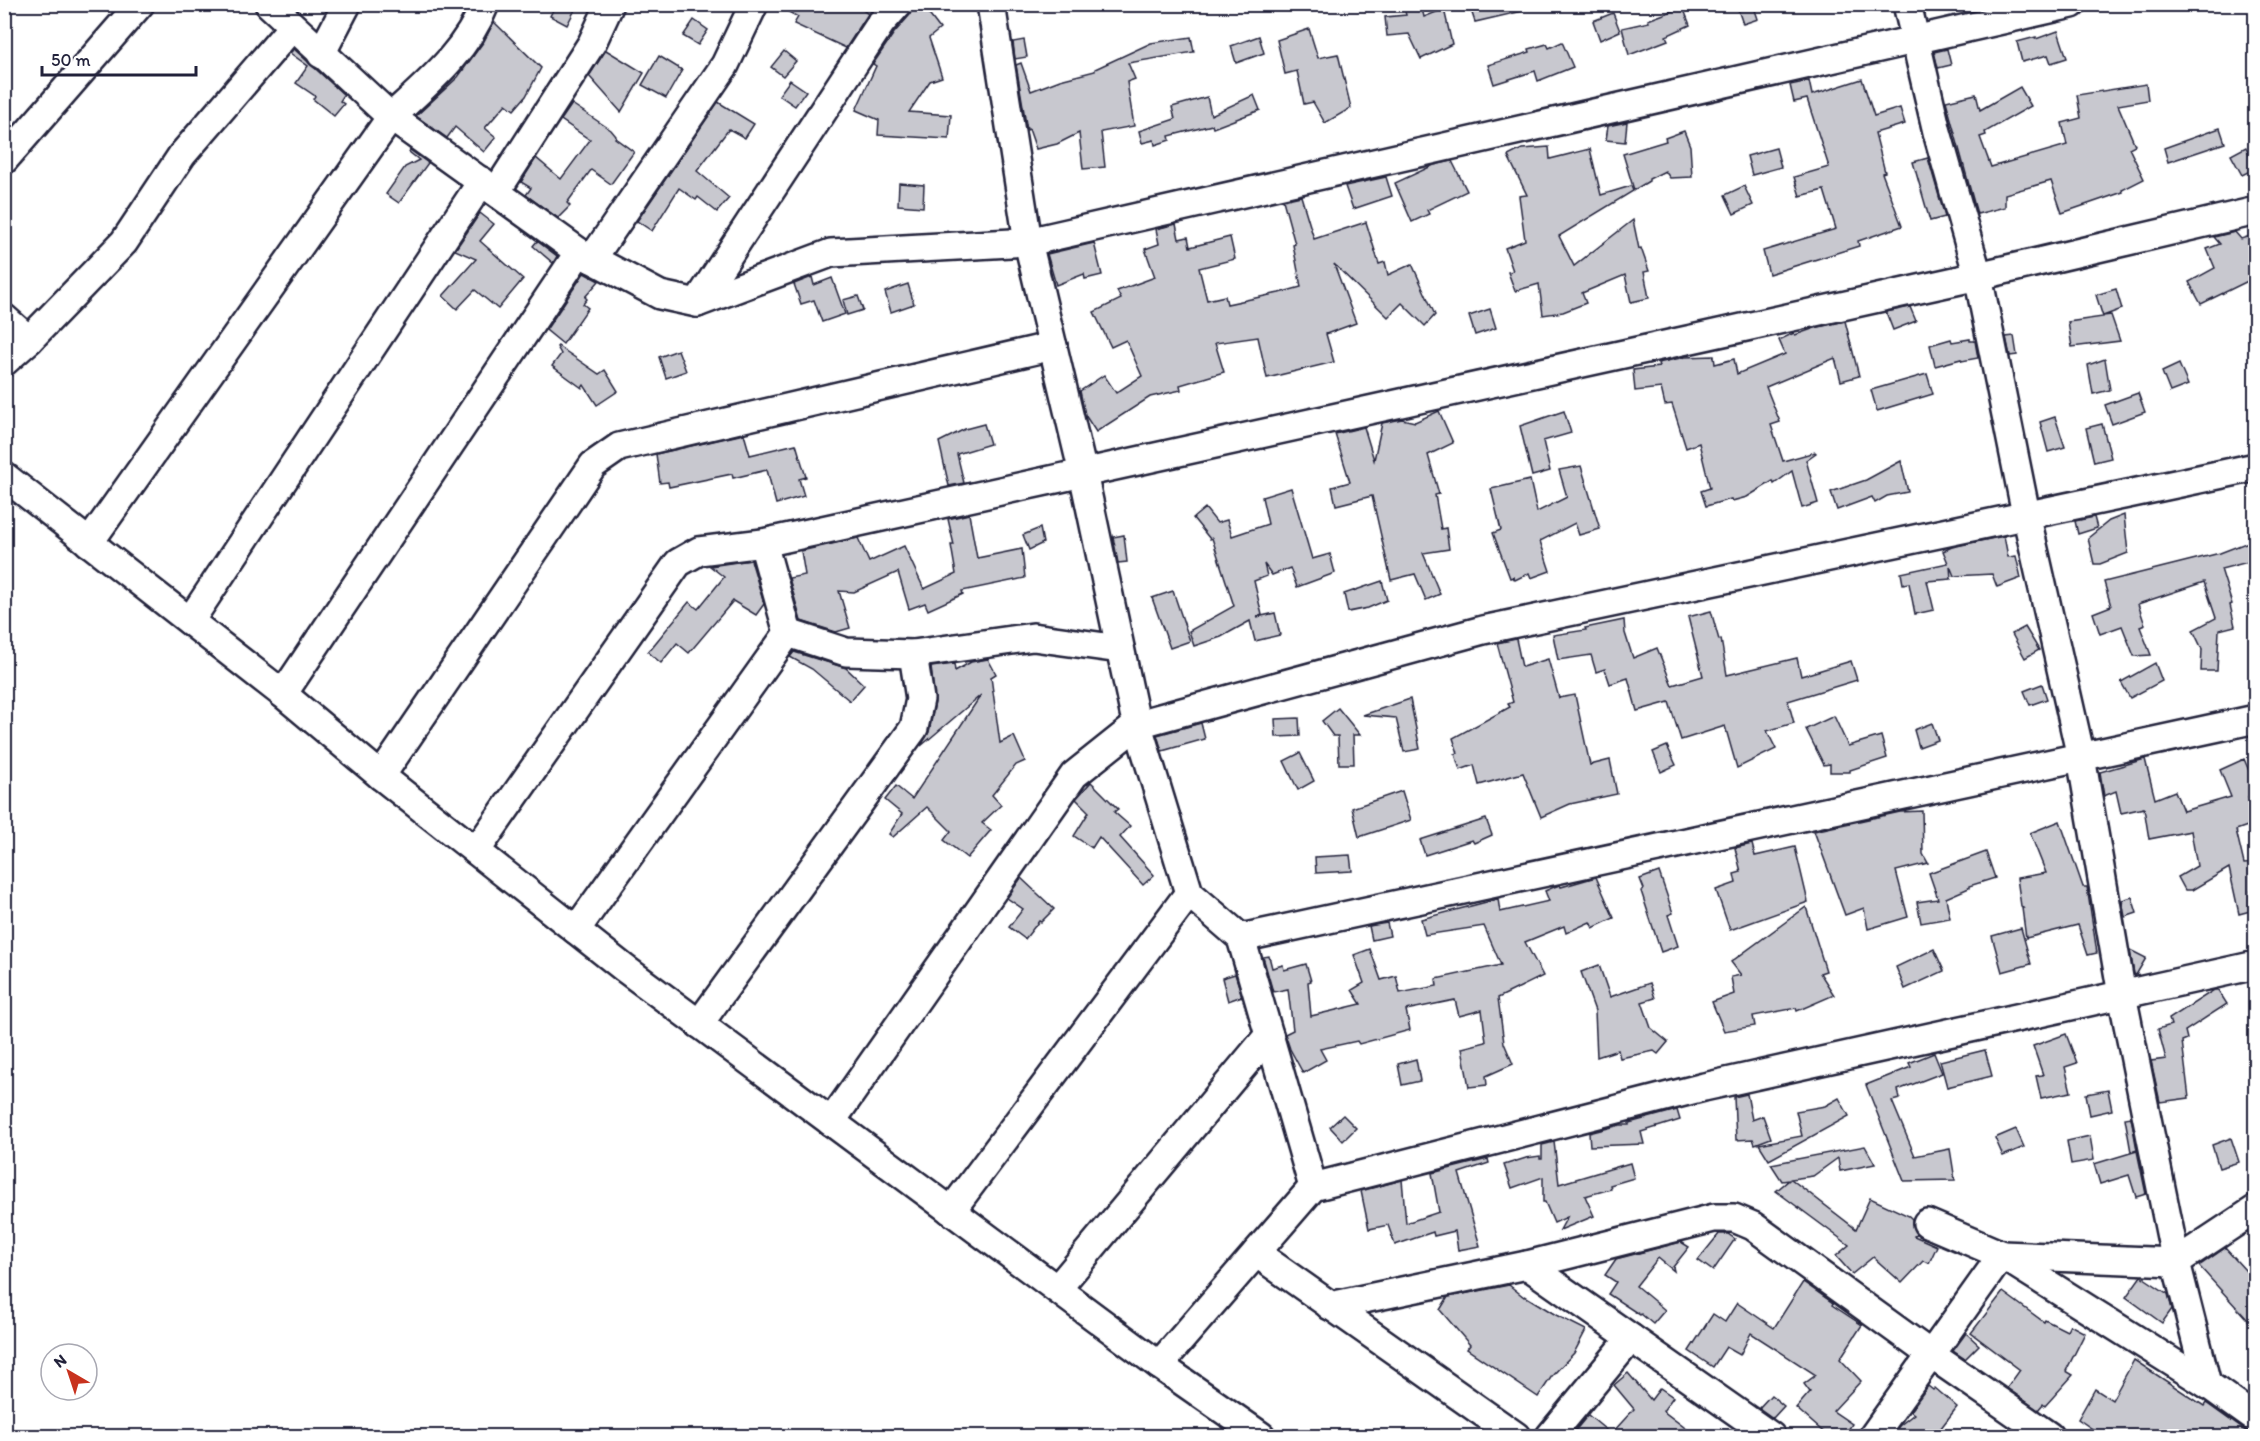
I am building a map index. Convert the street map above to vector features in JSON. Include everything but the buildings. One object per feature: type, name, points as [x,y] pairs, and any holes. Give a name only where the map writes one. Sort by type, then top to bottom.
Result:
[{"type":"street","points":[[4,160],[141,4]]},
{"type":"street","points":[[269,4],[391,117],[586,255],[660,295],[697,303],[831,252],[1028,242],[2072,4]]},
{"type":"street","points":[[321,54],[347,4]]},
{"type":"street","points":[[89,543],[391,117],[447,64],[478,23],[485,4]]},
{"type":"street","points":[[190,621],[489,187],[592,43],[610,4]]},
{"type":"street","points":[[283,694],[586,255],[725,65],[754,4]]},
{"type":"street","points":[[697,303],[881,23],[898,4]]},
{"type":"street","points":[[991,4],[1028,242],[1083,473],[1138,724],[1189,892],[1241,938],[1314,1187]]},
{"type":"street","points":[[1907,4],[1937,132],[1978,276],[2026,514],[2081,757],[2122,995],[2176,1262],[2207,1384]]},
{"type":"street","points":[[4,362],[30,340],[123,242],[182,154],[292,27]]},
{"type":"street","points":[[476,851],[678,563],[699,551],[763,543],[1978,276],[2256,211]]},
{"type":"street","points":[[4,318],[30,340]]},
{"type":"street","points":[[381,776],[593,465],[619,447],[1053,346]]},
{"type":"street","points":[[831,1122],[1074,775],[1138,724],[1483,630],[2256,467]]},
{"type":"street","points":[[4,476],[283,694],[381,776],[576,930],[1159,1365],[1261,1437]]},
{"type":"street","points":[[763,543],[788,633]]},
{"type":"street","points":[[788,633],[846,652],[913,654],[1033,637],[1120,648]]},
{"type":"street","points":[[576,930],[788,633]]},
{"type":"street","points":[[699,1024],[914,728],[920,699],[913,654]]},
{"type":"street","points":[[1241,938],[2256,719]]},
{"type":"street","points":[[951,1211],[1189,892]]},
{"type":"street","points":[[1159,1365],[1314,1187],[1704,1087],[2256,965]]},
{"type":"street","points":[[1057,1289],[1269,1035]]},
{"type":"street","points":[[2002,1255],[2176,1262],[2256,1209]]},
{"type":"street","points":[[1330,1306],[1527,1265],[1714,1218],[1734,1218],[1753,1226],[2049,1437]]},
{"type":"street","points":[[1927,1223],[2002,1255],[2207,1384],[2256,1419]]},
{"type":"street","points":[[1256,1253],[1516,1437]]},
{"type":"street","points":[[1873,1437],[2002,1255]]},
{"type":"street","points":[[1527,1265],[1771,1437]]},
{"type":"street","points":[[1550,1437],[1631,1338]]}]
